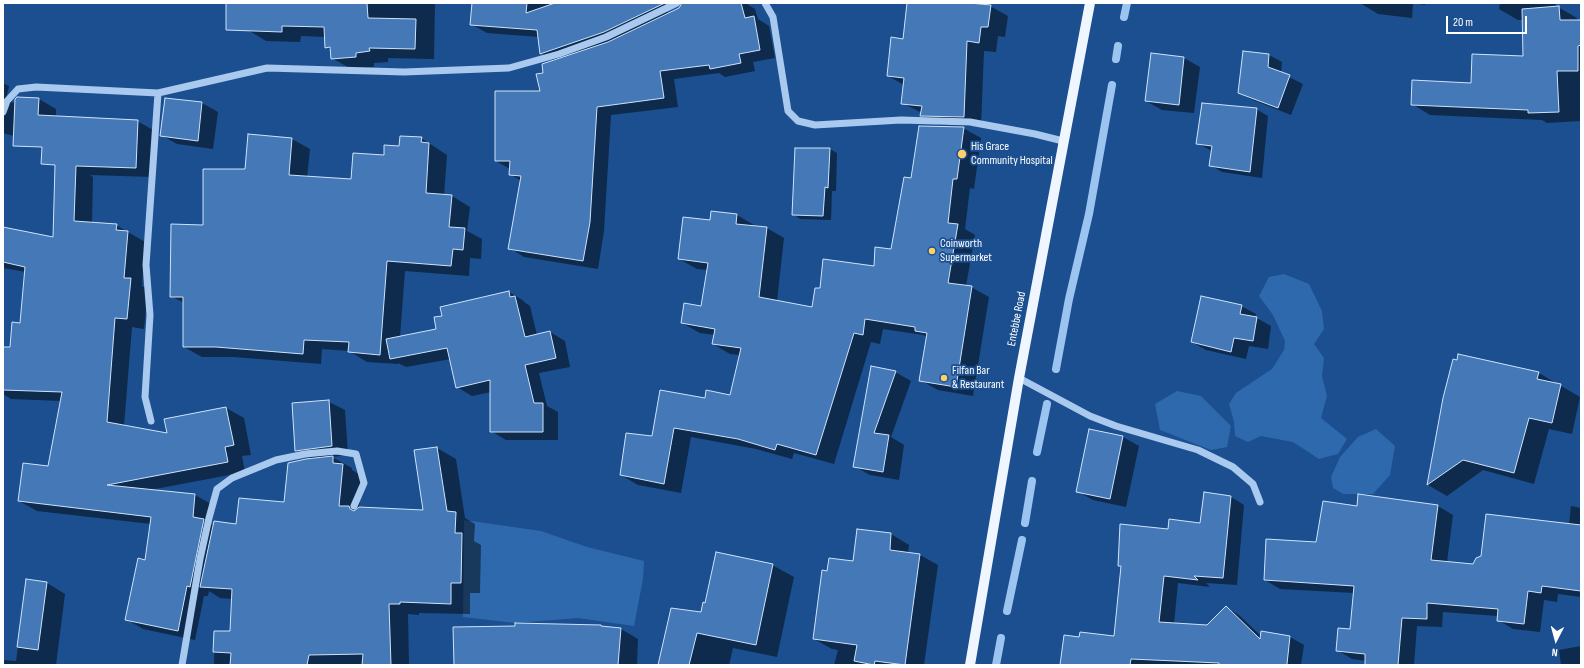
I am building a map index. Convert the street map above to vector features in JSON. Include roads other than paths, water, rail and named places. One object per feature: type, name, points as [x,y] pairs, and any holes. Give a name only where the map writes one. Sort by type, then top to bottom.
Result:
[{"type":"main road","name":"Entebbe Road","points":[[970,665],[1019,378],[1090,3]]},
{"type":"street","points":[[3,112],[6,102],[18,89],[36,87],[158,93],[267,68],[404,72],[509,68],[559,54],[606,37],[677,3]]},
{"type":"street","points":[[766,3],[773,17],[788,111],[798,121],[814,125],[901,120],[970,122],[1035,134],[1063,141]]},
{"type":"street","points":[[150,421],[145,397],[150,315],[146,265],[158,93]]},
{"type":"street","points":[[1019,378],[1090,416],[1116,426],[1198,450],[1233,467],[1253,484],[1260,502]]},
{"type":"street","points":[[182,665],[200,559],[217,489],[232,478],[276,460],[305,454],[337,451],[356,454],[364,483],[354,506]]},
{"type":"waterway","points":[[1124,17],[1127,3]]},
{"type":"waterway","points":[[1116,59],[1118,46]]},
{"type":"waterway","points":[[1056,369],[1069,299],[1089,214],[1112,85]]},
{"type":"waterway","points":[[1037,452],[1047,404]]},
{"type":"waterway","points":[[1025,523],[1032,481]]},
{"type":"waterway","points":[[1007,611],[1022,540]]},
{"type":"waterway","points":[[996,665],[1001,638]]},
{"type":"place","name":"His Grace Community Hospital","points":[[962,154]]},
{"type":"place","name":"Coinworth Supermarket","points":[[932,251]]},
{"type":"place","name":"Filfan Bar & Restaurant","points":[[944,378]]}]
